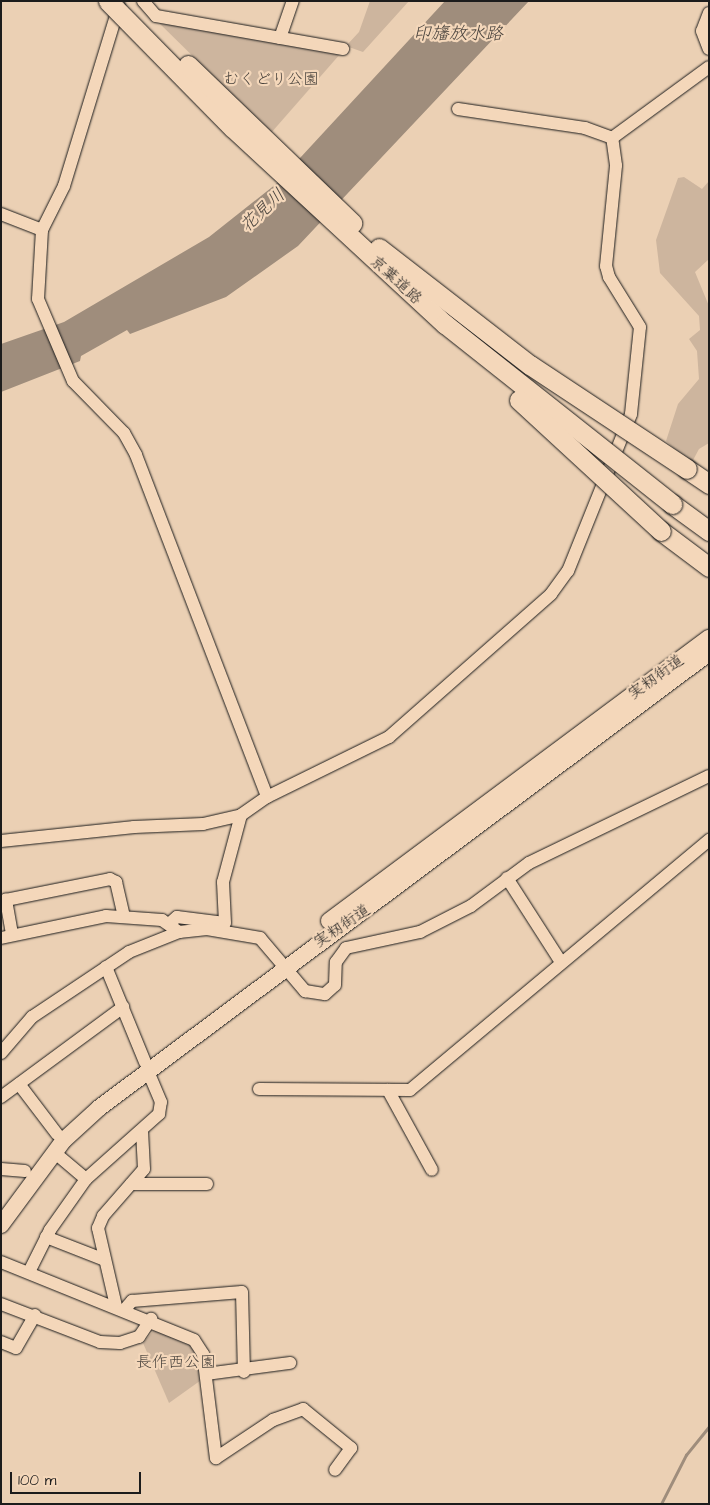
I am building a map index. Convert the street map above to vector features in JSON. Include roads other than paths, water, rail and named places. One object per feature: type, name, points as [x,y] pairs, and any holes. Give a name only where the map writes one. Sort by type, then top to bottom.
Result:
[{"type":"highway","name":"京葉道路","points":[[108,1],[374,252],[676,499],[709,532]]},
{"type":"highway","name":"京葉道路","points":[[126,1],[374,252]]},
{"type":"highway","points":[[374,252],[530,365],[709,484]]},
{"type":"highway","points":[[374,252],[662,531],[709,566]]},
{"type":"highway","name":"京葉道路","points":[[676,499],[709,516]]},
{"type":"main road","name":"実籾街道","points":[[284,963],[709,638]]},
{"type":"main road","name":"実籾街道","points":[[1,1206],[25,1171],[57,1134],[284,963],[709,653]]},
{"type":"main road","name":"実籾街道","points":[[1,1225],[54,1152],[146,1066]]},
{"type":"street","points":[[121,1],[64,186],[42,230],[36,277],[38,299],[69,373],[124,433],[136,456],[268,797]]},
{"type":"street","points":[[143,1],[156,16],[343,49]]},
{"type":"street","points":[[280,38],[293,1]]},
{"type":"street","points":[[709,14],[702,31],[709,49]]},
{"type":"street","points":[[612,138],[708,69]]},
{"type":"street","points":[[458,109],[585,128],[612,138]]},
{"type":"street","points":[[1,841],[134,827],[204,824],[241,815],[268,797],[389,737],[536,609],[568,571],[631,414],[639,343],[635,314],[608,277],[606,266],[616,165],[612,138]]},
{"type":"street","points":[[1,214],[42,230]]},
{"type":"street","points":[[124,917],[116,882],[110,879],[6,900],[6,936],[106,916],[124,917],[174,928],[207,929],[260,938],[284,963],[307,992],[325,994],[335,985],[336,962],[345,948],[420,932],[471,906],[507,878],[625,813],[709,776]]},
{"type":"street","points":[[1,1053],[32,1017],[106,967],[174,928],[177,917],[225,923],[223,882],[241,815]]},
{"type":"street","points":[[259,1089],[410,1090],[709,840]]},
{"type":"street","points":[[507,878],[561,962]]},
{"type":"street","points":[[29,1272],[46,1237],[86,1179],[159,1114],[161,1102],[106,967]]},
{"type":"street","points":[[1,1097],[123,1007]]},
{"type":"street","points":[[19,1084],[57,1134]]},
{"type":"street","points":[[388,1090],[432,1170]]},
{"type":"street","points":[[121,1308],[105,1260],[100,1221],[131,1184],[146,1162],[142,1131]]},
{"type":"street","points":[[54,1152],[86,1179]]},
{"type":"street","points":[[1,1169],[25,1171]]},
{"type":"street","points":[[131,1184],[207,1184]]},
{"type":"street","points":[[46,1237],[105,1260]]},
{"type":"street","points":[[1,1262],[151,1320],[194,1340],[203,1354],[216,1458],[273,1420],[303,1409],[350,1448],[335,1470]]},
{"type":"street","points":[[121,1308],[132,1301],[242,1292],[244,1372]]},
{"type":"street","points":[[1,1304],[35,1315],[100,1342],[120,1343],[139,1337],[151,1320]]},
{"type":"street","points":[[1,1342],[16,1348],[35,1315]]},
{"type":"street","points":[[206,1374],[244,1372],[290,1363]]},
{"type":"water","name":"印旛放水路","points":[[445,1],[529,1],[298,246],[226,297],[130,334],[127,330],[81,356],[80,361],[1,392],[1,344],[64,322],[209,237],[276,184]]},
{"type":"waterway","points":[[661,1504],[686,1455],[709,1427]]},
{"type":"park label","name":"むくどり公園","points":[[271,79]]},
{"type":"park label","name":"長作西公園","points":[[176,1362]]},
{"type":"water label","name":"花見川","points":[[263,211]]}]
